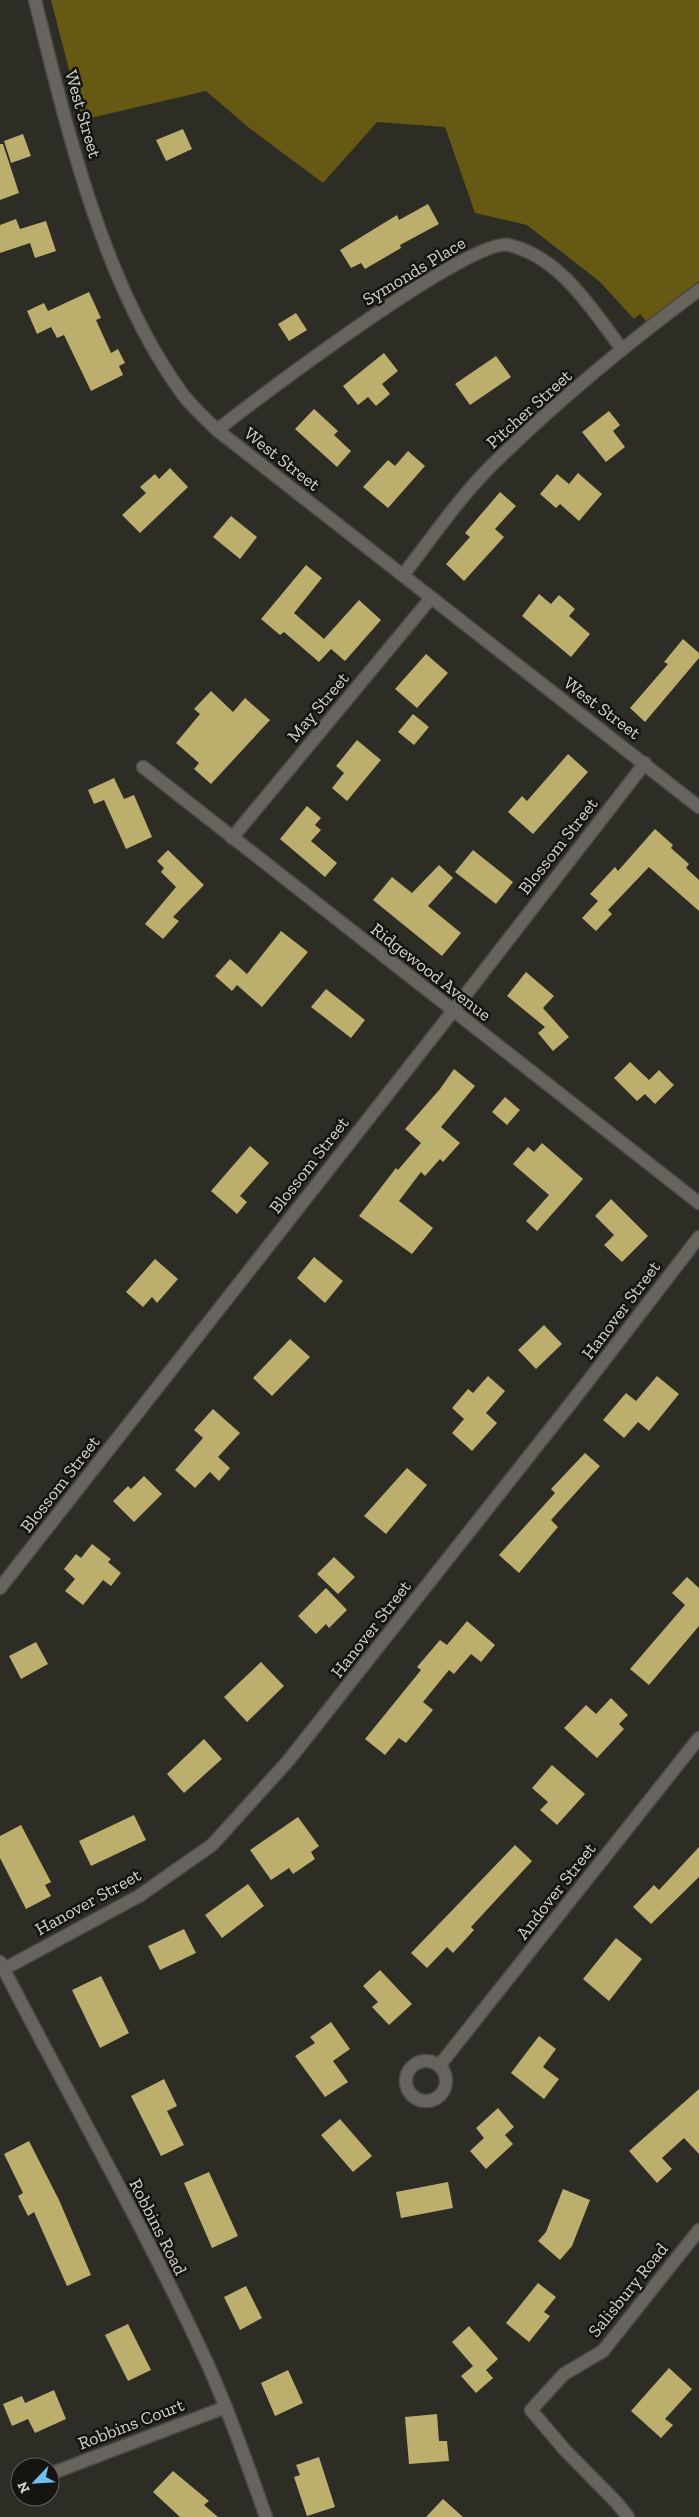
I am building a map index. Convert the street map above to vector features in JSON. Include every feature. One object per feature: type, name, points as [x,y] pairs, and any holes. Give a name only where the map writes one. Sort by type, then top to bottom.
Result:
[{"type":"street","name":"West Street","points":[[34,0],[56,87],[82,175],[108,250],[132,308],[156,353],[182,393],[217,430],[430,598],[644,762],[699,807]]},
{"type":"street","name":"Symonds Place","points":[[217,430],[379,312],[471,255],[490,247],[507,244],[532,253],[557,271],[584,298],[621,348]]},
{"type":"street","name":"Pitcher Street","points":[[403,575],[457,505],[491,467],[621,348],[699,290]]},
{"type":"street","name":"May Street","points":[[232,838],[430,598]]},
{"type":"street","name":"Blossom Street","points":[[0,1588],[453,1011],[644,762]]},
{"type":"street","name":"Ridgewood Avenue","points":[[143,767],[699,1203]]},
{"type":"street","name":"Hanover Street","points":[[2,1965],[139,1896],[212,1845],[294,1753],[582,1390],[699,1237]]},
{"type":"street","name":"Andover Street","points":[[439,2066],[699,1738]]},
{"type":"street","name":"Robbins Road","points":[[2,1965],[142,2234],[207,2364],[226,2406],[266,2517]]},
{"type":"street","name":"Salisbury Road","points":[[628,2517],[564,2449],[531,2410],[564,2374],[603,2351],[699,2230]]},
{"type":"street","name":"Robbins Court","points":[[60,2470],[226,2406]]},
{"type":"shaded area","points":[[51,0],[699,0],[699,281],[647,322],[640,314],[634,319],[599,281],[527,225],[475,213],[445,127],[377,122],[323,183],[248,127],[206,91],[82,120]]},
{"type":"building","points":[[183,129],[192,149],[166,161],[156,140]]},
{"type":"building","points":[[23,134],[31,156],[11,163],[4,141]]},
{"type":"building","points":[[0,144],[3,144],[19,193],[0,200]]},
{"type":"building","points":[[428,204],[439,224],[400,245],[401,248],[365,269],[361,263],[351,268],[340,250],[397,215],[399,220]]},
{"type":"building","points":[[16,219],[20,229],[46,221],[56,251],[35,258],[30,243],[0,253],[0,225]]},
{"type":"building","points":[[89,292],[101,318],[96,320],[111,353],[118,349],[125,363],[119,366],[123,375],[91,391],[64,335],[57,338],[51,327],[37,334],[27,311],[44,303],[48,311]]},
{"type":"building","points":[[296,313],[307,330],[289,341],[278,324]]},
{"type":"building","points":[[384,353],[398,371],[382,384],[390,394],[376,406],[368,397],[358,405],[343,386]]},
{"type":"building","points":[[496,356],[511,377],[470,405],[455,384]]},
{"type":"building","points":[[314,409],[338,431],[334,435],[351,451],[337,467],[295,429]]},
{"type":"building","points":[[609,411],[620,425],[613,431],[625,447],[606,462],[582,432]]},
{"type":"building","points":[[408,451],[425,466],[388,508],[363,487],[388,460],[395,466]]},
{"type":"building","points":[[170,468],[188,487],[140,533],[122,515],[146,493],[140,487],[155,474],[159,479]]},
{"type":"building","points":[[578,473],[602,494],[579,521],[560,504],[556,508],[540,494],[557,474],[569,484]]},
{"type":"building","points":[[500,492],[516,506],[495,529],[504,537],[464,581],[446,564],[470,537],[465,533]]},
{"type":"building","points":[[231,516],[257,537],[240,559],[213,537]]},
{"type":"building","points":[[306,565],[322,578],[294,613],[324,639],[359,600],[381,620],[345,661],[331,649],[319,662],[284,632],[280,635],[261,619]]},
{"type":"building","points":[[539,594],[551,604],[559,595],[575,609],[569,616],[590,634],[571,657],[522,616]]},
{"type":"building","points":[[683,639],[699,653],[699,658],[645,722],[630,708],[668,664],[664,662]]},
{"type":"building","points":[[426,654],[448,673],[417,708],[395,689]]},
{"type":"building","points":[[211,691],[233,712],[245,698],[270,720],[211,784],[194,769],[199,763],[176,743],[200,714],[194,709]]},
{"type":"building","points":[[413,714],[429,727],[414,745],[398,732]]},
{"type":"building","points":[[357,740],[381,760],[347,801],[332,788],[344,773],[336,766]]},
{"type":"building","points":[[568,754],[588,772],[533,834],[508,812],[522,796],[527,801]]},
{"type":"building","points":[[114,778],[124,799],[134,795],[152,837],[126,849],[104,800],[94,804],[88,790]]},
{"type":"building","points":[[307,806],[321,818],[315,825],[321,830],[311,841],[337,863],[325,877],[280,839]]},
{"type":"building","points":[[655,829],[673,845],[671,848],[689,864],[686,868],[699,880],[699,911],[649,867],[608,910],[612,914],[596,931],[582,918],[598,901],[590,894],[615,867],[618,871]]},
{"type":"building","points":[[168,850],[204,885],[173,917],[179,921],[163,939],[145,924],[176,887],[161,872],[164,868],[157,861]]},
{"type":"building","points":[[473,850],[513,882],[496,904],[455,872]]},
{"type":"building","points":[[439,865],[453,878],[428,906],[461,933],[442,956],[373,900],[392,877],[412,893]]},
{"type":"building","points":[[281,931],[308,952],[262,1007],[237,985],[232,991],[215,976],[230,959],[247,974]]},
{"type":"building","points":[[526,972],[554,996],[543,1008],[569,1037],[553,1051],[538,1033],[545,1027],[507,996]]},
{"type":"building","points":[[326,989],[365,1020],[351,1038],[311,1007]]},
{"type":"building","points":[[630,1062],[649,1080],[659,1070],[674,1085],[655,1104],[645,1094],[637,1101],[614,1078]]},
{"type":"building","points":[[454,1069],[475,1086],[441,1127],[460,1143],[443,1162],[440,1159],[425,1176],[421,1172],[399,1201],[433,1228],[412,1254],[359,1216],[396,1168],[398,1170],[421,1143],[405,1129],[440,1089]]},
{"type":"building","points":[[505,1097],[520,1110],[507,1125],[492,1112]]},
{"type":"building","points":[[542,1143],[583,1179],[537,1231],[526,1221],[549,1195],[513,1164],[528,1147],[534,1152]]},
{"type":"building","points":[[250,1146],[269,1163],[240,1196],[247,1202],[237,1214],[211,1191]]},
{"type":"building","points":[[611,1199],[648,1236],[622,1262],[604,1245],[614,1235],[595,1216]]},
{"type":"building","points":[[314,1257],[343,1281],[325,1303],[297,1278]]},
{"type":"building","points":[[155,1259],[178,1279],[157,1303],[152,1297],[143,1307],[126,1292]]},
{"type":"building","points":[[544,1325],[562,1344],[536,1369],[518,1350]]},
{"type":"building","points":[[290,1339],[310,1357],[272,1396],[253,1378]]},
{"type":"building","points":[[488,1376],[505,1391],[486,1413],[497,1423],[472,1451],[452,1433],[464,1419],[452,1408],[468,1389],[473,1393]]},
{"type":"building","points":[[657,1376],[679,1394],[649,1431],[638,1422],[624,1438],[603,1420],[626,1393],[636,1401]]},
{"type":"building","points":[[213,1409],[240,1433],[218,1457],[230,1468],[219,1481],[210,1472],[195,1488],[175,1470],[203,1438],[194,1430]]},
{"type":"building","points":[[585,1453],[600,1466],[551,1520],[558,1527],[519,1573],[499,1555],[555,1493],[551,1489]]},
{"type":"building","points":[[407,1468],[427,1485],[386,1534],[364,1516]]},
{"type":"building","points":[[144,1476],[162,1494],[134,1522],[113,1501],[128,1486],[131,1489]]},
{"type":"building","points":[[92,1544],[111,1559],[108,1562],[121,1573],[111,1586],[103,1580],[83,1605],[65,1591],[75,1579],[64,1569],[76,1554],[81,1558]]},
{"type":"building","points":[[334,1557],[355,1577],[338,1594],[317,1574]]},
{"type":"building","points":[[687,1577],[699,1588],[699,1626],[649,1685],[630,1669],[685,1605],[672,1593]]},
{"type":"building","points":[[326,1588],[347,1610],[329,1628],[326,1624],[316,1634],[298,1616]]},
{"type":"building","points":[[467,1621],[495,1645],[481,1662],[471,1654],[454,1674],[449,1670],[423,1702],[433,1710],[406,1743],[399,1738],[385,1755],[365,1739],[421,1670],[417,1667],[440,1640],[447,1645]]},
{"type":"building","points":[[36,1642],[48,1664],[21,1679],[9,1656]]},
{"type":"building","points":[[261,1662],[284,1686],[247,1722],[224,1697]]},
{"type":"building","points":[[611,1698],[628,1715],[619,1724],[624,1729],[597,1758],[564,1728],[586,1705],[596,1714]]},
{"type":"building","points":[[204,1739],[222,1759],[184,1793],[167,1774]]},
{"type":"building","points":[[552,1765],[585,1794],[557,1825],[540,1810],[548,1802],[532,1788]]},
{"type":"building","points":[[134,1815],[146,1840],[91,1866],[79,1841]]},
{"type":"building","points":[[298,1817],[319,1846],[311,1852],[315,1859],[293,1874],[289,1868],[271,1880],[250,1850]]},
{"type":"building","points":[[21,1825],[51,1882],[45,1885],[51,1896],[26,1909],[0,1858],[0,1836]]},
{"type":"building","points":[[515,1845],[532,1861],[471,1927],[474,1930],[453,1953],[447,1947],[427,1968],[411,1953]]},
{"type":"building","points":[[699,1847],[699,1877],[651,1924],[633,1907],[654,1885],[659,1890]]},
{"type":"building","points":[[248,1884],[264,1906],[222,1938],[205,1915]]},
{"type":"building","points":[[184,1929],[196,1953],[160,1970],[148,1946]]},
{"type":"building","points":[[616,1938],[642,1959],[609,2001],[583,1979]]},
{"type":"building","points":[[380,1970],[412,2004],[389,2025],[372,2007],[378,2002],[363,1986]]},
{"type":"building","points":[[101,1976],[129,2033],[100,2048],[72,1990]]},
{"type":"building","points":[[331,2022],[350,2049],[333,2061],[348,2082],[325,2097],[295,2056],[315,2043],[310,2037]]},
{"type":"building","points":[[539,2036],[556,2049],[543,2067],[559,2079],[544,2099],[511,2073]]},
{"type":"building","points":[[164,2079],[177,2106],[167,2111],[184,2145],[161,2156],[131,2096]]},
{"type":"building","points":[[699,2089],[699,2154],[684,2138],[662,2158],[672,2169],[657,2183],[629,2151]]},
{"type":"building","points":[[498,2108],[514,2127],[505,2135],[513,2144],[486,2169],[470,2151],[484,2138],[476,2128]]},
{"type":"building","points":[[340,2119],[372,2156],[353,2172],[321,2135]]},
{"type":"building","points":[[29,2141],[59,2200],[91,2275],[67,2286],[34,2212],[28,2216],[18,2196],[23,2193],[4,2154]]},
{"type":"building","points":[[209,2172],[238,2236],[212,2248],[184,2183]]},
{"type":"building","points":[[448,2182],[453,2208],[401,2218],[396,2192]]},
{"type":"building","points":[[563,2189],[590,2200],[572,2246],[560,2260],[538,2241],[546,2232]]},
{"type":"building","points":[[538,2283],[556,2297],[544,2312],[550,2316],[529,2342],[506,2323]]},
{"type":"building","points":[[246,2286],[262,2318],[240,2330],[224,2297]]},
{"type":"building","points":[[128,2324],[151,2370],[128,2381],[105,2335]]},
{"type":"building","points":[[469,2326],[498,2359],[486,2370],[493,2378],[476,2393],[461,2376],[473,2366],[452,2342]]},
{"type":"building","points":[[669,2368],[692,2389],[665,2419],[673,2425],[661,2438],[631,2411]]},
{"type":"building","points":[[288,2370],[303,2403],[275,2416],[261,2383]]},
{"type":"building","points":[[54,2390],[66,2419],[35,2433],[28,2419],[12,2426],[3,2404],[22,2396],[25,2403]]},
{"type":"building","points":[[437,2414],[439,2441],[447,2441],[449,2461],[409,2464],[405,2417]]},
{"type":"building","points":[[319,2457],[335,2507],[307,2516],[294,2477],[300,2475],[296,2465]]},
{"type":"building","points":[[173,2471],[209,2501],[204,2505],[218,2517],[180,2517],[153,2492]]},
{"type":"building","points":[[443,2499],[463,2517],[426,2517]]}]
